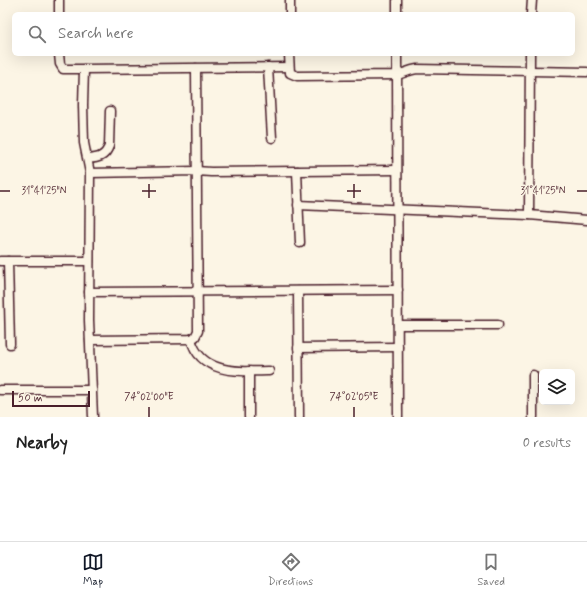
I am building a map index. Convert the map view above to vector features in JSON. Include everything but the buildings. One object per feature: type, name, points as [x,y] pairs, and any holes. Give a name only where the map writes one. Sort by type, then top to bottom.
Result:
[{"type":"street","points":[[59,0],[59,12]]},
{"type":"street","points":[[290,0],[290,12]]},
{"type":"street","points":[[397,0],[397,12]]},
{"type":"street","points":[[531,12],[532,0]]},
{"type":"street","points":[[59,56],[60,64],[63,70],[289,67]]},
{"type":"street","points":[[289,56],[290,73],[297,76],[397,76],[409,70],[417,69],[587,72]]},
{"type":"street","points":[[397,56],[398,417]]},
{"type":"street","points":[[529,214],[530,56]]},
{"type":"street","points":[[268,67],[272,138]]},
{"type":"street","points":[[90,340],[191,338],[194,337],[198,331],[196,68]]},
{"type":"street","points":[[84,69],[84,143],[90,173],[89,292],[93,417]]},
{"type":"street","points":[[88,159],[105,155],[108,151],[110,111]]},
{"type":"street","points":[[90,173],[398,170]]},
{"type":"street","points":[[297,171],[300,243]]},
{"type":"street","points":[[298,204],[529,214],[587,220]]},
{"type":"street","points":[[10,344],[4,261],[90,261]]},
{"type":"street","points":[[89,292],[398,290]]},
{"type":"street","points":[[298,291],[299,417]]},
{"type":"street","points":[[398,325],[498,325]]},
{"type":"street","points":[[191,338],[194,349],[208,364],[234,370],[268,371]]},
{"type":"street","points":[[298,348],[398,347]]},
{"type":"street","points":[[249,371],[249,417]]},
{"type":"street","points":[[533,375],[533,417]]},
{"type":"street","points":[[0,390],[92,390]]}]
